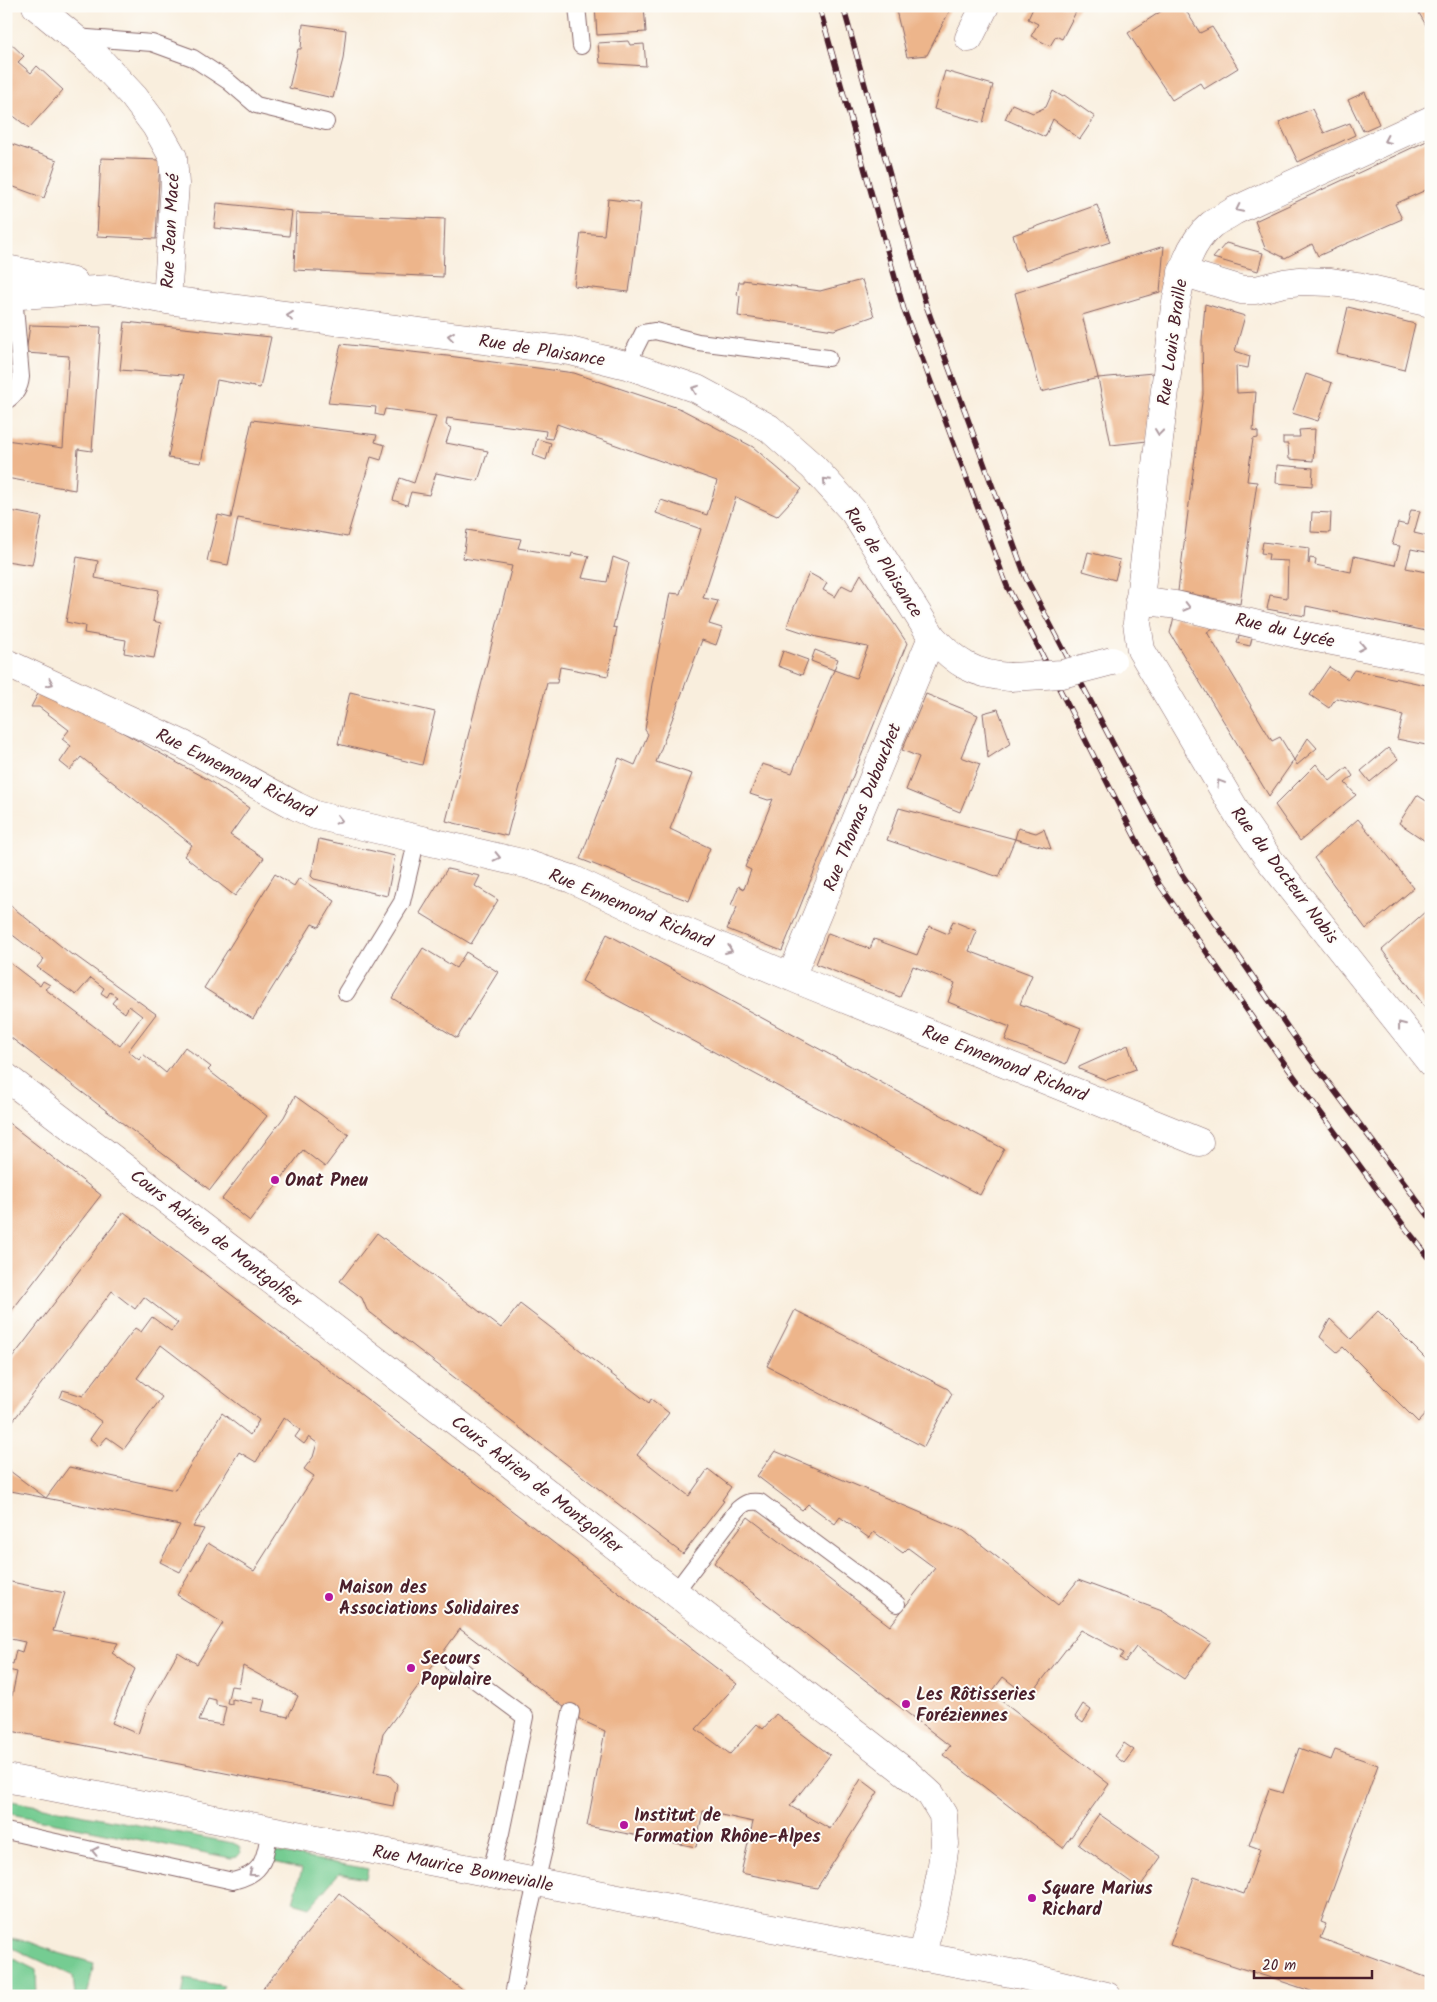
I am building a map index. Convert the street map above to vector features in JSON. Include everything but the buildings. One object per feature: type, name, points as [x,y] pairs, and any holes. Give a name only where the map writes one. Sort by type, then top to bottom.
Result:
[{"type":"street","name":"Rue Jean Macé","points":[[36,6],[95,54],[134,97],[155,125],[173,156],[175,184],[167,300]]},
{"type":"street","points":[[969,38],[984,6]]},
{"type":"street","name":"Rue Louis Braille","points":[[1141,650],[1137,623],[1139,600],[1175,307],[1182,272],[1192,246],[1210,226],[1226,216],[1431,120]]},
{"type":"street","points":[[6,269],[110,289]]},
{"type":"street","points":[[1182,272],[1242,290],[1256,290],[1300,281],[1331,282],[1431,303]]},
{"type":"street","name":"Rue de Plaisance","points":[[10,296],[110,289],[167,300],[570,351],[630,366],[697,389],[769,428],[813,467],[854,512],[932,637],[948,655],[968,668],[995,676],[1010,677],[1062,674],[1112,661],[1141,650]]},
{"type":"street","name":"Rue du Lycée","points":[[1139,600],[1176,605],[1296,634],[1431,660]]},
{"type":"street","name":"Rue Thomas Dubouchet","points":[[791,977],[932,637]]},
{"type":"street","name":"Rue du Docteur Nobis","points":[[1141,650],[1239,816],[1258,844],[1431,1063]]},
{"type":"street","name":"Rue Ennemond Richard","points":[[6,663],[184,745],[296,806],[316,814],[526,864],[572,879],[667,924],[791,977],[1199,1142]]},
{"type":"street","name":"Cours Adrien de Montgolfier","points":[[6,1077],[676,1591],[900,1768],[931,1795],[943,1815],[944,1844],[934,1909],[921,1957]]},
{"type":"street","name":"Rue Maurice Bonnevialle","points":[[6,1778],[1021,1975],[1107,1996]]},
{"type":"lane","points":[[578,6],[581,46]]},
{"type":"lane","points":[[72,37],[152,43],[193,58],[228,81],[256,105],[326,122]]},
{"type":"lane","points":[[6,400],[15,395],[20,386],[21,377],[10,296]]},
{"type":"lane","points":[[630,366],[632,355],[643,333],[655,331],[698,342],[828,358]]},
{"type":"lane","points":[[346,993],[402,902],[417,838]]},
{"type":"lane","points":[[676,1591],[738,1509],[747,1502],[753,1501],[760,1502],[897,1604]]},
{"type":"lane","points":[[452,1663],[525,1717],[501,1833],[490,1873]]},
{"type":"lane","points":[[513,1996],[524,1934],[546,1841],[571,1712]]},
{"type":"lane","points":[[6,1831],[233,1881],[246,1878],[259,1869],[265,1855],[270,1830]]},
{"type":"green space","points":[[6,1800],[233,1843],[239,1846],[241,1852],[237,1857],[231,1858],[6,1813]]},
{"type":"green space","points":[[272,1852],[368,1869],[366,1878],[339,1873],[310,1907],[293,1902],[302,1869],[270,1861]]},
{"type":"green space","points":[[6,1937],[30,1942],[55,1952],[94,1963],[87,1996],[75,1996],[73,1976],[6,1945]]},
{"type":"green space","points":[[6,1955],[36,1970],[37,1996],[6,1996]]},
{"type":"green space","points":[[185,1979],[224,1986],[217,1996],[182,1996]]},
{"type":"railway","points":[[819,6],[904,310],[1007,586],[1159,884],[1279,1056],[1431,1260]]},
{"type":"railway","points":[[843,6],[926,305],[1026,578],[1181,873],[1300,1045],[1431,1219]]},
{"type":"place","name":"Onat Pneu","points":[[275,1180]]},
{"type":"place","name":"Maison des Associations Solidaires","points":[[329,1597]]},
{"type":"place","name":"Secours Populaire","points":[[411,1668]]},
{"type":"place","name":"Les Rôtisseries Foréziennes","points":[[906,1704]]},
{"type":"place","name":"Institut de Formation Rhône-Alpes","points":[[624,1825]]},
{"type":"place","name":"Square Marius Richard","points":[[1032,1898]]}]
